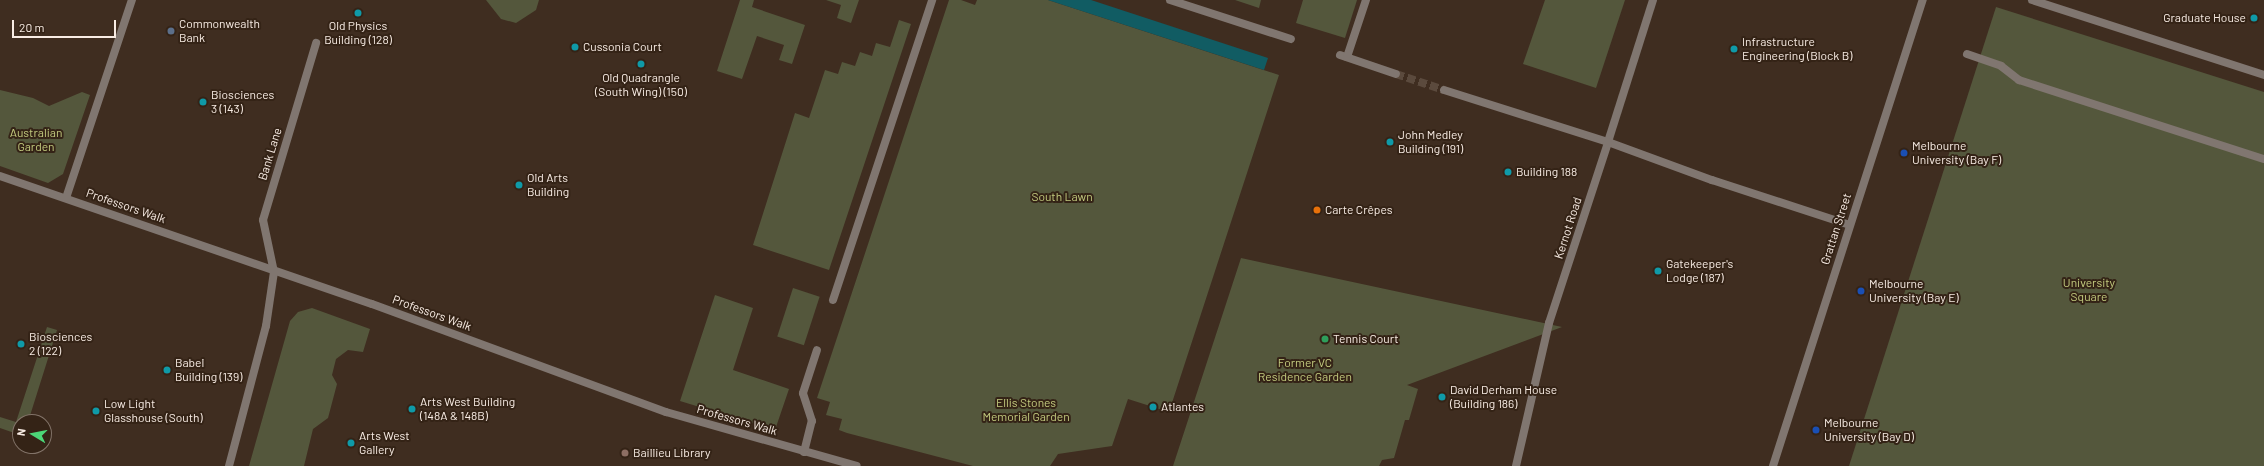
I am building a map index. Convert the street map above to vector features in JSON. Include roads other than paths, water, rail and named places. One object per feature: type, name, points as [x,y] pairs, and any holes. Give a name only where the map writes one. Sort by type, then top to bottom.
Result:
[{"type":"street","points":[[66,198],[132,0]]},
{"type":"street","points":[[833,300],[932,0]]},
{"type":"street","points":[[1170,0],[1291,39]]},
{"type":"street","points":[[1366,0],[1344,56],[1396,74]]},
{"type":"street","name":"Kernot Road","points":[[1516,466],[1549,323],[1653,0]]},
{"type":"street","name":"Grattan Street","points":[[1774,466],[1923,0]]},
{"type":"street","points":[[2032,0],[2264,75]]},
{"type":"street","name":"Bank Lane","points":[[274,272],[263,220],[316,43]]},
{"type":"street","points":[[1967,54],[2002,66],[2019,80],[2264,159]]},
{"type":"street","points":[[1444,90],[1608,142],[1712,180],[1850,225]]},
{"type":"street","name":"Professors Walk","points":[[0,176],[274,272],[372,304],[666,412],[857,466]]},
{"type":"street","points":[[229,466],[266,326],[274,272]]},
{"type":"street","points":[[804,452],[812,420],[804,393],[817,350]]},
{"type":"water","points":[[1048,0],[1091,0],[1268,58],[1264,70]]},
{"type":"tunnel","points":[[1396,74],[1444,90]]},
{"type":"place","name":"Old Physics Building (128)","points":[[358,13]]},
{"type":"place","name":"Graduate House","points":[[2254,18]]},
{"type":"place","name":"Commonwealth Bank","points":[[171,31]]},
{"type":"place","name":"Cussonia Court","points":[[575,47]]},
{"type":"place","name":"Infrastructure Engineering (Block B)","points":[[1734,49]]},
{"type":"place","name":"Old Quadrangle (South Wing) (150)","points":[[641,64]]},
{"type":"place","name":"Biosciences 3 (143)","points":[[203,102]]},
{"type":"place","name":"John Medley Building (191)","points":[[1390,142]]},
{"type":"place","name":"Melbourne University (Bay F)","points":[[1904,153]]},
{"type":"place","name":"Building 188","points":[[1508,172]]},
{"type":"place","name":"Old Arts Building","points":[[519,185]]},
{"type":"place","name":"Carte Crêpes","points":[[1317,210]]},
{"type":"place","name":"Gatekeeper's Lodge (187)","points":[[1658,271]]},
{"type":"place","name":"Melbourne University (Bay E)","points":[[1861,291]]},
{"type":"place","name":"Tennis Court","points":[[1325,339]]},
{"type":"place","name":"Biosciences 2 (122)","points":[[21,344]]},
{"type":"place","name":"Babel Building (139)","points":[[167,370]]},
{"type":"place","name":"David Derham House (Building 186)","points":[[1442,397]]},
{"type":"place","name":"Atlantes","points":[[1153,407]]},
{"type":"place","name":"Arts West Building (148A & 148B)","points":[[412,409]]},
{"type":"place","name":"Low Light Glasshouse (South)","points":[[96,411]]},
{"type":"place","name":"Melbourne University (Bay D)","points":[[1816,430]]},
{"type":"place","name":"Arts West Gallery","points":[[351,443]]},
{"type":"place","name":"Baillieu Library","points":[[625,453]]},
{"type":"park label","name":"Australian Garden","points":[[36,140]]},
{"type":"park label","name":"South Lawn","points":[[1062,197]]},
{"type":"park label","name":"University Square","points":[[2089,290]]},
{"type":"park label","name":"Former VC Residence Garden","points":[[1305,370]]},
{"type":"park label","name":"Ellis Stones Memorial Garden","points":[[1026,410]]}]
